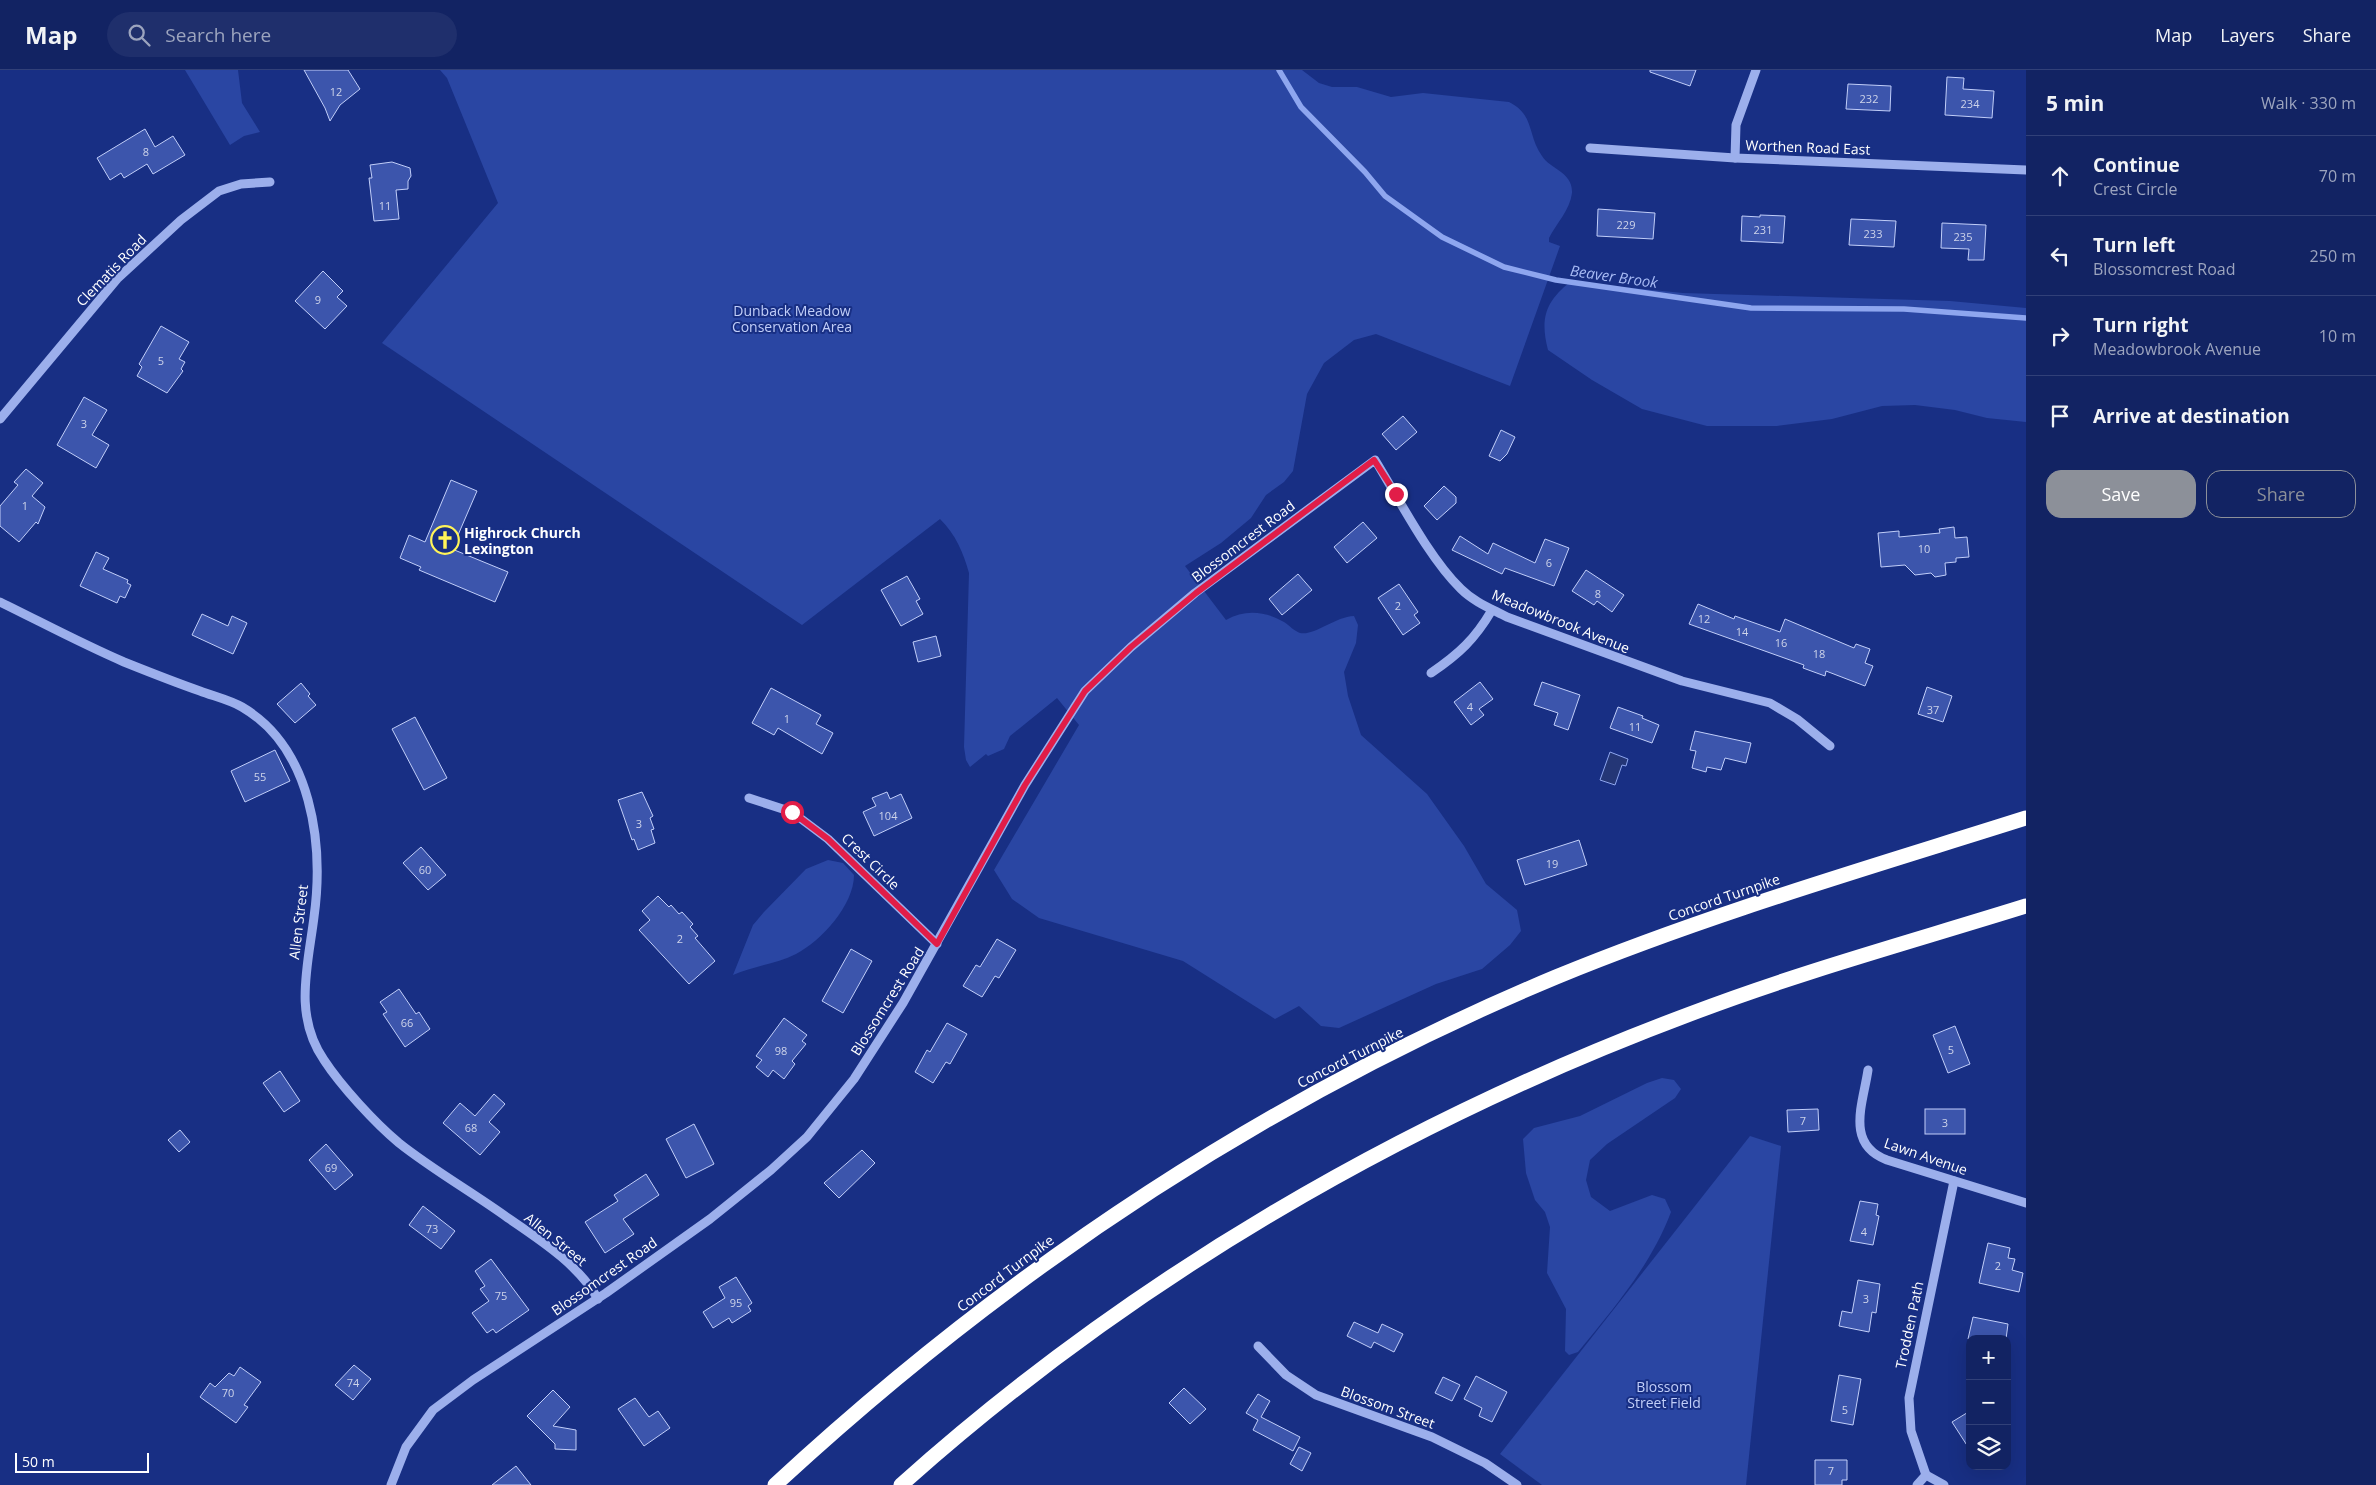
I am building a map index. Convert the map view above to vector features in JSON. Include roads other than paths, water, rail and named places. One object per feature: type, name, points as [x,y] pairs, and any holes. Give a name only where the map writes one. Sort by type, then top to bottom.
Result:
[{"type":"highway","name":"Concord Turnpike","points":[[775,1485],[910,1367],[992,1302],[1071,1244],[1235,1137],[1349,1074],[1496,1003],[1647,941],[1801,887],[2026,818]]},
{"type":"highway","points":[[901,1485],[1037,1373],[1143,1296],[1280,1208],[1395,1145],[1542,1074],[1689,1014],[1812,972],[2026,906]]},
{"type":"street","points":[[1734,158],[1736,125],[1756,70]]},
{"type":"street","name":"Worthen Road East","points":[[1590,148],[1734,158],[2026,170]]},
{"type":"street","name":"Clematis Road","points":[[0,419],[117,279],[186,215],[210,196],[229,187],[251,182],[270,182]]},
{"type":"street","name":"Meadowbrook Avenue","points":[[1374,460],[1436,558],[1461,590],[1492,610],[1632,664],[1682,681],[1770,703],[1797,719],[1830,746]]},
{"type":"street","name":"Blossomcrest Road","points":[[391,1485],[406,1447],[433,1410],[473,1380],[598,1299],[710,1220],[771,1170],[807,1137],[854,1079],[903,1003],[1021,792],[1085,691],[1131,647],[1196,593],[1374,460]]},
{"type":"street","name":"Allen Street","points":[[0,602],[121,661],[242,707],[270,729],[296,764],[315,834],[318,871],[315,915],[304,988],[309,1028],[323,1059],[357,1100],[398,1142],[522,1227],[563,1259],[591,1286],[598,1299]]},
{"type":"street","points":[[1431,673],[1451,659],[1478,634],[1492,610]]},
{"type":"street","name":"Crest Circle","points":[[749,798],[792,812],[828,839],[937,944]]},
{"type":"street","name":"Lawn Avenue","points":[[1868,1070],[1860,1130],[1866,1146],[1881,1157],[2026,1203]]},
{"type":"street","name":"Trodden Path","points":[[1926,1475],[1911,1431],[1909,1398],[1919,1342],[1954,1181]]},
{"type":"street","name":"Blossom Street","points":[[1258,1346],[1286,1375],[1316,1395],[1432,1437],[1485,1463],[1517,1485]]},
{"type":"street","points":[[1917,1485],[1926,1475],[1944,1485]]},
{"type":"waterway","name":"Beaver Brook","points":[[1279,70],[1301,107],[1365,172],[1385,196],[1442,237],[1504,267],[1556,280],[1751,308],[1904,309],[2026,318]]},
{"type":"place","name":"Highrock Church Lexington","points":[[445,540]]},
{"type":"park label","name":"Dunback Meadow Conservation Area","points":[[792,318]]},
{"type":"park label","name":"Blossom Street Field","points":[[1664,1394]]}]
